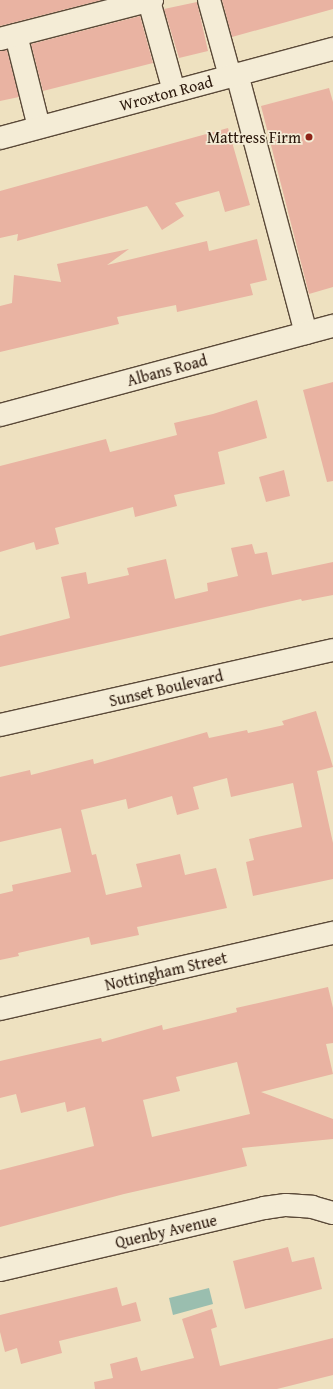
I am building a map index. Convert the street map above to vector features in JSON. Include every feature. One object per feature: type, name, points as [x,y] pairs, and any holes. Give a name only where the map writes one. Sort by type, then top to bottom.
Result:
[{"type":"street","points":[[39,127],[8,37],[151,0],[174,91]]},
{"type":"street","points":[[209,0],[234,75],[306,333]]},
{"type":"street","name":"Wroxton Road","points":[[0,138],[333,49]]},
{"type":"street","name":"Albans Road","points":[[0,415],[333,326]]},
{"type":"street","name":"Sunset Boulevard","points":[[0,725],[333,650]]},
{"type":"street","name":"Nottingham Street","points":[[0,1009],[333,933]]},
{"type":"street","name":"Quenby Avenue","points":[[0,1270],[264,1208],[286,1205],[312,1207],[333,1213]]},
{"type":"shaded area","points":[[209,1288],[213,1304],[173,1315],[169,1298]]},
{"type":"building","points":[[0,0],[102,0],[0,26]]},
{"type":"building","points":[[222,0],[333,0],[333,9],[232,37]]},
{"type":"building","points":[[197,2],[208,51],[179,58],[164,9]]},
{"type":"building","points":[[140,16],[153,63],[43,91],[31,44]]},
{"type":"building","points":[[7,50],[19,97],[0,101],[0,51]]},
{"type":"building","points":[[329,88],[333,102],[333,287],[309,294],[261,106]]},
{"type":"building","points":[[228,128],[250,205],[225,212],[219,191],[175,203],[184,216],[162,230],[147,206],[17,241],[18,234],[0,238],[0,191]]},
{"type":"building","points":[[257,239],[267,280],[250,284],[253,295],[177,312],[176,305],[117,317],[119,324],[0,352],[0,306],[12,303],[14,275],[61,282],[57,264],[129,249],[107,265],[207,241],[209,251]]},
{"type":"building","points":[[333,382],[333,481],[327,482],[303,390]]},
{"type":"building","points":[[257,400],[267,438],[218,452],[225,484],[174,495],[177,506],[135,517],[133,507],[55,528],[59,544],[36,550],[34,542],[0,552],[0,466],[106,439],[110,452],[177,435],[174,423],[213,414]]},
{"type":"building","points":[[284,470],[290,496],[266,502],[259,477]]},
{"type":"building","points":[[252,544],[255,554],[267,552],[272,575],[333,562],[333,595],[302,601],[301,599],[0,667],[0,636],[70,618],[61,577],[86,572],[88,584],[129,575],[127,568],[166,559],[175,599],[208,591],[207,583],[238,576],[231,548]]},
{"type":"building","points":[[316,711],[333,767],[317,771],[333,843],[333,879],[253,896],[246,862],[254,860],[249,839],[302,827],[293,783],[231,797],[227,778],[193,787],[199,809],[177,815],[172,796],[128,809],[126,799],[81,810],[92,855],[96,854],[106,895],[142,887],[136,864],[180,854],[185,875],[216,868],[227,908],[137,927],[139,935],[91,945],[89,937],[18,953],[19,956],[0,960],[0,894],[13,891],[12,885],[71,872],[61,828],[0,842],[0,777],[30,770],[31,775],[93,759],[94,764],[207,732],[209,738],[247,730],[248,733],[284,725],[282,721]]},
{"type":"building","points":[[328,987],[333,1008],[333,1043],[326,1044],[333,1074],[261,1092],[333,1119],[333,1139],[242,1148],[247,1166],[124,1194],[0,1227],[0,1170],[94,1146],[85,1107],[67,1112],[65,1102],[21,1113],[16,1094],[0,1098],[0,1061],[101,1038],[102,1042],[162,1025],[163,1030],[237,1012],[236,1008]],"holes":[[[237,1062],[250,1114],[152,1137],[143,1100],[180,1091],[176,1077]]]},
{"type":"building","points":[[288,1247],[292,1262],[314,1257],[322,1289],[245,1309],[233,1261]]},
{"type":"building","points":[[117,1287],[122,1306],[136,1302],[141,1321],[59,1341],[62,1353],[21,1364],[17,1348],[5,1352],[0,1332],[0,1315]]},
{"type":"building","points":[[212,1309],[217,1327],[211,1329],[220,1366],[333,1338],[333,1375],[277,1389],[95,1389],[94,1382],[113,1378],[110,1364],[137,1357],[141,1371],[194,1358],[182,1319]]},
{"type":"place","name":"Mattress Firm","points":[[309,137]]}]
